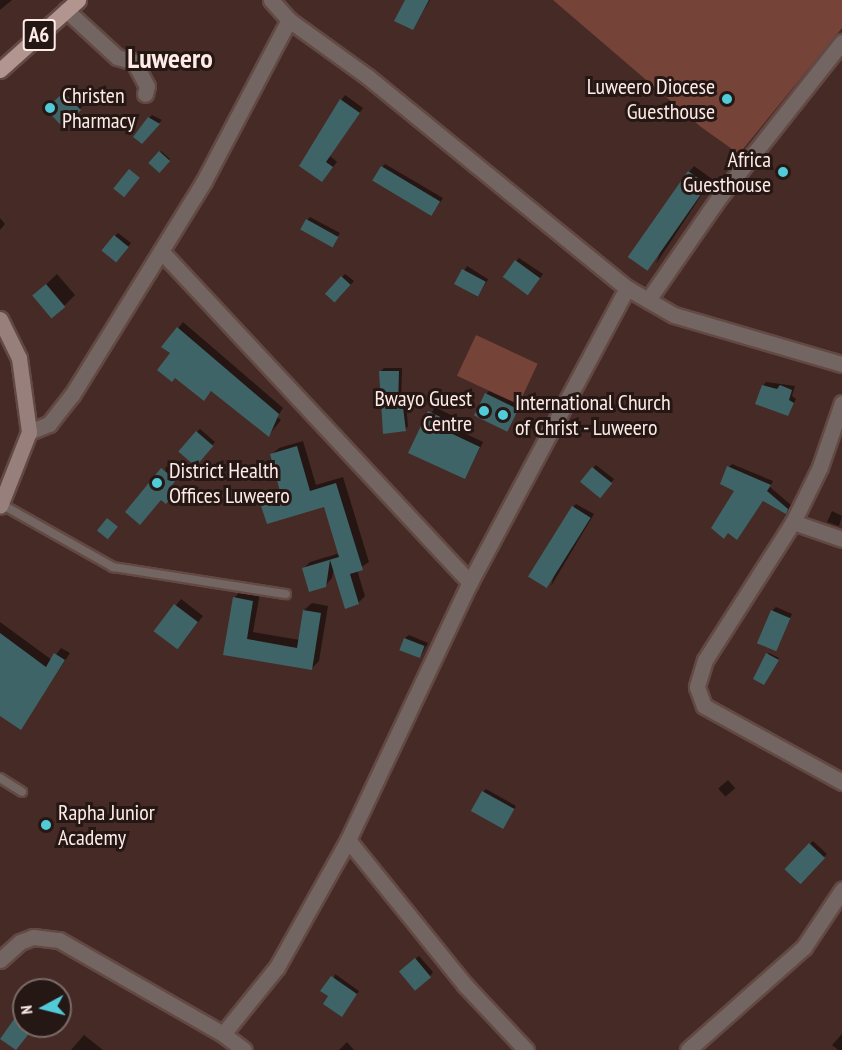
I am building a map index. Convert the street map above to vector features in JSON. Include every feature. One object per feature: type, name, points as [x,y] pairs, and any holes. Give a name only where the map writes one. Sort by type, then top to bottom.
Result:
[{"type":"main road","name":"A6","points":[[0,70],[72,5]]},
{"type":"main road","points":[[0,319],[19,358],[29,432],[1,505]]},
{"type":"street","points":[[271,0],[289,20],[368,77],[627,288],[693,321],[842,364]]},
{"type":"street","points":[[72,5],[117,57],[134,62],[147,86],[146,94]]},
{"type":"street","points":[[29,432],[48,424],[72,395],[204,181],[289,20]]},
{"type":"street","points":[[648,300],[718,199],[842,42]]},
{"type":"street","points":[[161,251],[470,582]]},
{"type":"street","points":[[223,1034],[276,966],[348,840],[470,582],[627,288]]},
{"type":"street","points":[[842,403],[820,467],[793,522],[705,660],[696,687],[704,706],[842,782]]},
{"type":"street","points":[[793,522],[842,539]]},
{"type":"street","points":[[348,840],[465,985],[526,1050]]},
{"type":"street","points":[[688,1050],[804,947],[842,890]]},
{"type":"street","points":[[0,960],[20,942],[33,937],[58,940],[223,1034],[244,1050]]},
{"type":"lane","points":[[1,505],[113,567],[286,594]]},
{"type":"lane","points":[[0,778],[22,792]]},
{"type":"shaded area","name":"Luweero Diocese Guesthouse","points":[[553,0],[842,0],[842,28],[739,154],[701,127]]},
{"type":"shaded area","points":[[476,335],[538,364],[519,405],[457,376]]},
{"type":"building","points":[[405,0],[429,0],[413,30],[394,21]]},
{"type":"building","points":[[64,92],[81,110],[63,127],[46,109]]},
{"type":"building","points":[[340,99],[360,113],[326,162],[333,167],[322,182],[299,166]]},
{"type":"building","points":[[148,117],[160,124],[142,144],[133,137]]},
{"type":"building","points":[[159,151],[170,161],[159,173],[148,163]]},
{"type":"building","points":[[381,166],[440,202],[431,216],[372,181]]},
{"type":"building","points":[[129,169],[140,178],[124,197],[113,188]]},
{"type":"building","points":[[688,171],[708,185],[647,271],[628,257]]},
{"type":"building","points":[[306,219],[338,237],[333,247],[300,229]]},
{"type":"building","points":[[114,235],[129,247],[116,263],[101,251]]},
{"type":"building","points":[[515,260],[540,278],[528,295],[503,277]]},
{"type":"building","points":[[462,269],[486,282],[478,297],[454,284]]},
{"type":"building","points":[[341,276],[351,285],[335,303],[325,294]]},
{"type":"building","points":[[46,284],[65,307],[51,319],[32,296]]},
{"type":"building","points":[[177,327],[279,414],[269,437],[211,391],[204,401],[175,378],[172,382],[157,370],[170,353],[161,347]]},
{"type":"building","points":[[379,371],[399,371],[398,407],[403,407],[406,431],[383,434]]},
{"type":"building","points":[[762,385],[777,389],[780,385],[792,390],[789,400],[794,403],[788,416],[755,404]]},
{"type":"building","points":[[485,393],[518,409],[507,432],[474,415]]},
{"type":"building","points":[[428,411],[449,421],[444,430],[480,447],[465,479],[408,453]]},
{"type":"building","points":[[196,431],[213,446],[196,466],[178,451]]},
{"type":"building","points":[[297,446],[310,491],[336,483],[363,570],[350,574],[359,604],[345,609],[330,560],[326,587],[309,592],[302,568],[339,557],[324,507],[267,524],[261,506],[282,499],[270,454]]},
{"type":"building","points":[[727,466],[771,485],[767,491],[788,509],[786,514],[763,501],[737,540],[728,533],[724,539],[711,528],[734,491],[720,484]]},
{"type":"building","points":[[592,467],[612,483],[600,498],[580,482]]},
{"type":"building","points":[[161,468],[176,480],[169,489],[174,494],[166,504],[161,500],[140,525],[125,512]]},
{"type":"building","points":[[572,506],[591,518],[547,588],[528,576]]},
{"type":"building","points":[[107,518],[118,527],[108,539],[97,530]]},
{"type":"building","points":[[233,597],[253,601],[247,639],[297,648],[303,610],[321,613],[312,670],[223,655]]},
{"type":"building","points":[[174,604],[198,622],[177,649],[154,631]]},
{"type":"building","points":[[771,610],[790,618],[776,651],[757,643]]},
{"type":"building","points":[[0,633],[46,667],[54,653],[65,660],[21,730],[0,716]]},
{"type":"building","points":[[404,638],[425,646],[420,658],[399,650]]},
{"type":"building","points":[[766,653],[779,660],[764,685],[753,679]]},
{"type":"building","points":[[482,791],[514,809],[503,829],[471,811]]},
{"type":"building","points":[[809,843],[825,858],[801,884],[784,869]]},
{"type":"building","points":[[415,958],[431,977],[415,991],[399,971]]},
{"type":"building","points":[[331,976],[357,994],[342,1017],[323,1004],[328,996],[320,991]]},
{"type":"building","points":[[12,1022],[12,1038],[26,1038],[16,1050],[0,1039]]},
{"type":"place","name":"Luweero Diocese Guesthouse","points":[[727,99]]},
{"type":"place","name":"Christen Pharmacy","points":[[50,108]]},
{"type":"place","name":"Africa Guesthouse","points":[[783,172]]},
{"type":"place","name":"Bwayo Guest Centre","points":[[484,411]]},
{"type":"place","name":"International Church of Christ - Luweero","points":[[503,415]]},
{"type":"place","name":"District Health Offices Luweero","points":[[157,483]]},
{"type":"place","name":"Rapha Junior Academy","points":[[46,825]]},
{"type":"district","name":"Luweero","points":[[170,58]]}]
